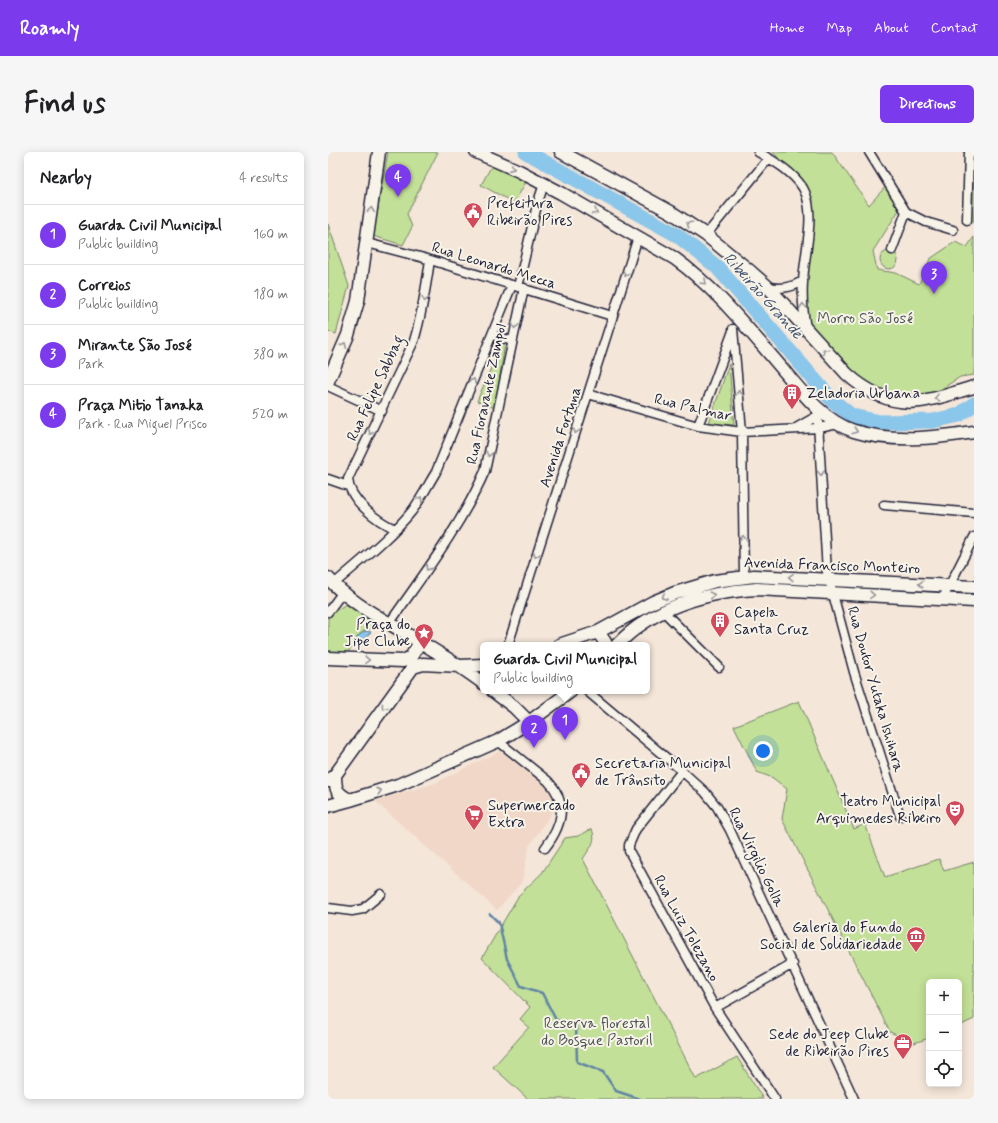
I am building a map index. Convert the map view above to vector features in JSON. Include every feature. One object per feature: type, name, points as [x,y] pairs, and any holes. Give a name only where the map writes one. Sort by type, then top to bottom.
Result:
[{"type":"main road","points":[[328,381],[354,318],[367,243],[379,152]]},
{"type":"main road","points":[[476,152],[544,184],[674,258],[704,283],[737,317],[817,411],[838,424],[853,431],[871,435],[900,438],[924,438],[974,432]]},
{"type":"main road","points":[[561,152],[671,212],[706,235],[768,287],[806,330],[858,384],[872,392],[888,399],[905,402],[920,402],[974,387]]},
{"type":"main road","name":"Avenida Francisco Monteiro","points":[[568,642],[598,632],[653,602],[675,593],[715,581],[744,577],[754,576],[829,579],[974,587]]},
{"type":"main road","points":[[335,585],[364,608],[460,666],[480,681]]},
{"type":"main road","name":"Avenida Francisco Monteiro","points":[[620,642],[641,624],[664,612],[695,599],[729,592],[757,590],[974,601]]},
{"type":"main road","points":[[598,632],[605,642]]},
{"type":"main road","points":[[328,658],[403,661],[411,657],[420,642]]},
{"type":"main road","points":[[389,661],[398,668],[400,673],[400,683]]},
{"type":"main road","points":[[350,800],[341,796],[331,778],[409,670],[416,665],[423,664],[460,666],[480,665]]},
{"type":"main road","points":[[497,694],[514,707],[529,722]]},
{"type":"main road","points":[[328,806],[398,785],[498,741],[529,722],[567,694]]},
{"type":"street","points":[[758,152],[769,158],[795,178],[803,189],[808,202],[810,215],[802,281],[803,310],[806,330]]},
{"type":"street","points":[[869,152],[906,212],[926,222],[953,230]]},
{"type":"street","points":[[967,220],[969,152]]},
{"type":"street","points":[[706,235],[769,158]]},
{"type":"street","points":[[328,612],[335,585],[412,511],[436,472],[493,335],[518,287],[537,205],[544,184]]},
{"type":"street","points":[[892,250],[906,212]]},
{"type":"street","name":"Avenida Fortuna","points":[[509,642],[638,237]]},
{"type":"street","name":"Rua Leonardo Mecca","points":[[367,243],[430,260],[612,316]]},
{"type":"street","name":"Rua Felipe Sabbag","points":[[348,486],[348,479],[352,470],[382,411],[416,334],[425,298],[430,260]]},
{"type":"street","points":[[768,287],[782,289],[791,287],[802,281]]},
{"type":"street","name":"Rua Fioravante Zampol","points":[[389,624],[430,565],[456,524],[485,471],[512,341],[518,287]]},
{"type":"street","points":[[698,426],[734,329],[742,432],[744,577]]},
{"type":"street","points":[[493,335],[512,341]]},
{"type":"street","points":[[328,386],[382,411]]},
{"type":"street","name":"Rua Palmar","points":[[588,394],[698,426],[742,432],[818,428],[838,424]]},
{"type":"street","name":"Rua Doutor Yutaka Ishihara","points":[[817,411],[825,541],[829,579],[870,727],[900,816]]},
{"type":"street","name":"Rua Palmar","points":[[794,429],[817,411]]},
{"type":"street","points":[[328,479],[348,486],[353,496],[361,504],[384,524],[395,529]]},
{"type":"street","points":[[884,506],[974,513]]},
{"type":"street","points":[[942,600],[974,537]]},
{"type":"street","points":[[664,612],[719,667]]},
{"type":"street","name":"Rua Virgilio Golla","points":[[591,694],[682,770],[705,792],[717,807],[730,830],[793,964],[854,1099]]},
{"type":"street","points":[[498,741],[553,786],[561,809],[561,818],[552,839],[545,848]]},
{"type":"street","name":"Rua Luiz Tolezano","points":[[682,770],[636,829],[629,845],[629,851],[716,1008],[775,1099]]},
{"type":"street","points":[[328,908],[352,911],[363,909],[382,894]]},
{"type":"street","points":[[716,1008],[793,964]]},
{"type":"shaded area","name":"Supermercado Extra","points":[[500,751],[551,789],[555,808],[529,846],[522,882],[497,910],[375,801],[433,784]]},
{"type":"green space","points":[[388,152],[438,152],[407,214],[412,227],[403,245],[373,236]]},
{"type":"green space","name":"Morro São José","points":[[773,152],[832,152],[869,205],[886,186],[899,210],[873,251],[877,270],[896,273],[919,284],[930,259],[955,242],[967,247],[974,237],[974,375],[960,377],[940,390],[920,396],[908,397],[870,391],[824,346],[806,318],[805,261],[813,199]]},
{"type":"green space","points":[[972,152],[974,152],[974,223],[969,221]]},
{"type":"green space","points":[[492,165],[526,182],[514,203],[481,185]]},
{"type":"green space","points":[[328,224],[349,286],[336,334],[328,331]]},
{"type":"green space","points":[[885,251],[893,251],[898,256],[896,267],[893,269],[885,269],[880,264],[880,256]]},
{"type":"green space","points":[[502,342],[505,343],[495,408],[477,401]]},
{"type":"green space","points":[[729,364],[734,425],[709,423]]},
{"type":"green space","points":[[346,604],[382,627],[380,629],[376,627],[368,629],[359,635],[355,645],[345,654],[328,653],[328,618],[331,614]]},
{"type":"green space","points":[[799,701],[854,829],[865,824],[885,877],[939,859],[944,871],[974,862],[974,1019],[962,1025],[962,979],[926,979],[926,1039],[914,1043],[890,1032],[782,819],[787,789],[773,778],[757,772],[734,726]]},
{"type":"green space","name":"Reserva florestal do Bosque Pastoril","points":[[592,829],[594,838],[583,859],[696,1079],[737,1057],[763,1099],[528,1099],[493,1067],[529,1027],[520,1019],[530,1007],[482,958],[519,895],[542,873],[565,838],[578,836]]},
{"type":"water","points":[[366,631],[371,632],[356,645],[358,636]]},
{"type":"waterway","name":"Ribeirão Grande","points":[[526,152],[677,235],[717,267],[832,400],[852,416],[880,422],[933,421],[959,415],[974,404]]},
{"type":"waterway","points":[[490,914],[499,923],[507,959],[521,986],[542,993],[556,1020],[576,1026],[577,1062],[603,1072],[616,1091],[640,1099]]},
{"type":"place","name":"Praça Mitio Tanaka","points":[[398,197]]},
{"type":"place","name":"Prefeitura Ribeirão Pires","points":[[473,229]]},
{"type":"place","name":"Mirante São José","points":[[934,294]]},
{"type":"place","name":"Zeladoria Urbana","points":[[792,410]]},
{"type":"place","name":"Capela Santa Cruz","points":[[720,638]]},
{"type":"place","name":"Praça do Jipe Clube","points":[[424,650]]},
{"type":"place","name":"Guarda Civil Municipal","points":[[565,740]]},
{"type":"place","name":"Correios","points":[[534,748]]},
{"type":"place","name":"Secretaria Municipal de Trânsito","points":[[581,789]]},
{"type":"place","name":"Teatro Municipal Arquimedes Ribeiro","points":[[955,827]]},
{"type":"place","name":"Supermercado Extra","points":[[474,831]]},
{"type":"place","name":"Galeria do Fundo Social de Solidariedade","points":[[916,953]]},
{"type":"place","name":"Sede do Jeep Clube de Ribeirão Pires","points":[[903,1060]]}]
